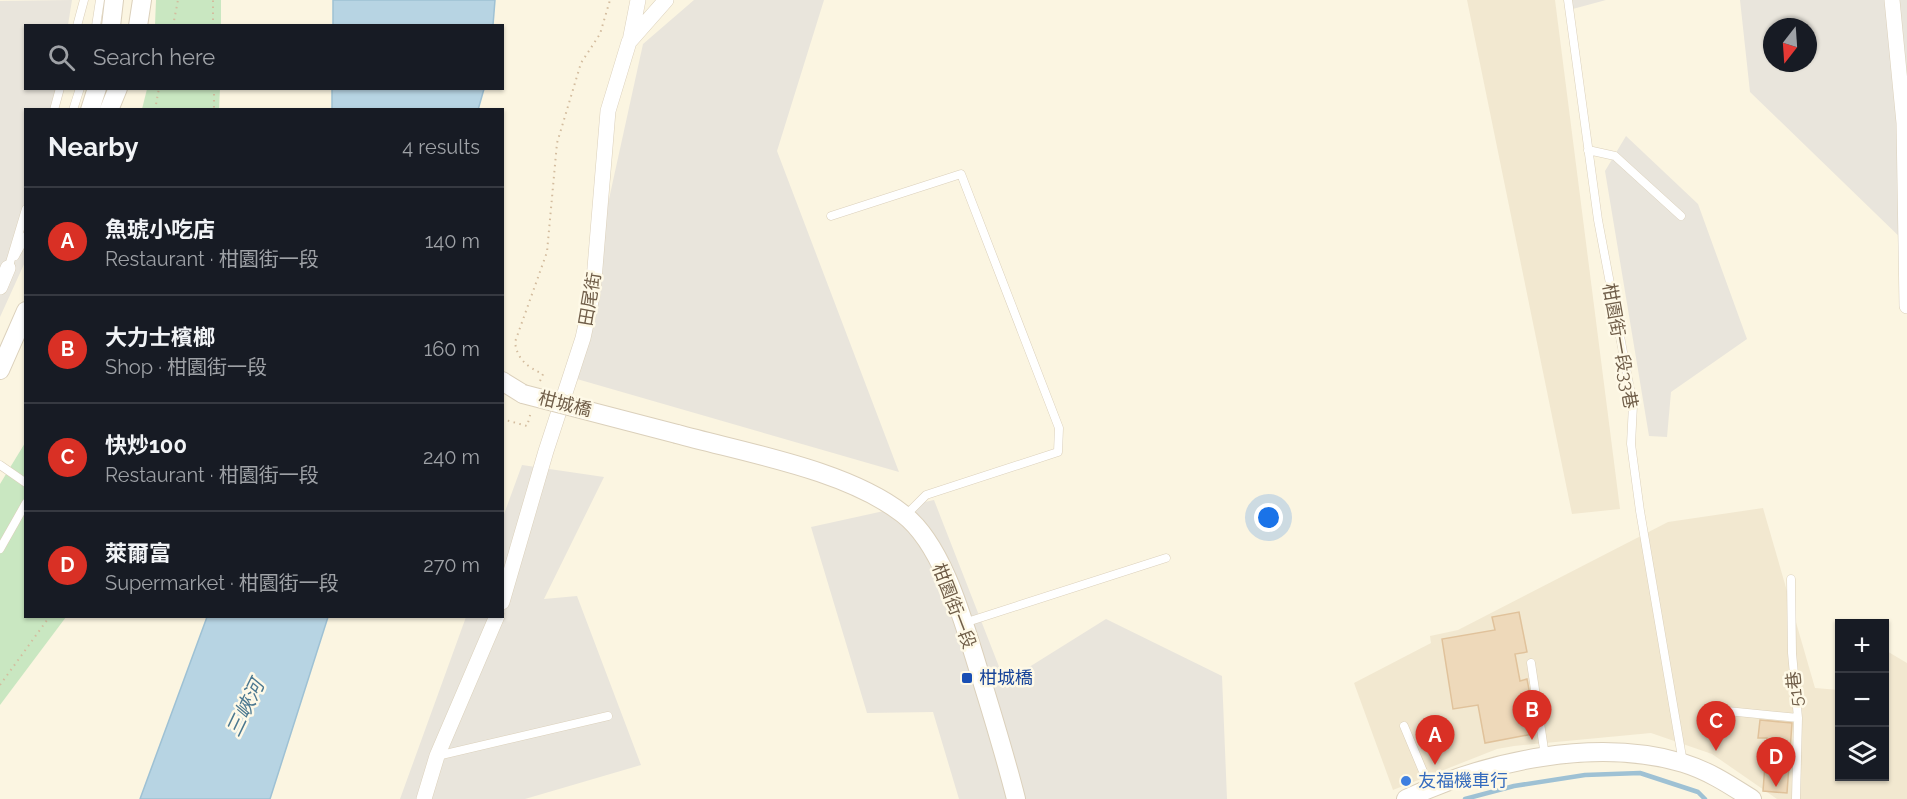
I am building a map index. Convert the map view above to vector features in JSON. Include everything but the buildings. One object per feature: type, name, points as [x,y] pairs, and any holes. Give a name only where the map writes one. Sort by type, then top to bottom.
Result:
[{"type":"street","points":[[111,24],[114,0]]},
{"type":"street","points":[[138,24],[142,0]]},
{"type":"street","points":[[629,42],[638,0]]},
{"type":"street","name":"田尾街","points":[[504,595],[546,451],[583,338],[593,292],[608,111],[629,42],[666,0]]},
{"type":"street","points":[[1892,0],[1904,123],[1907,306]]},
{"type":"street","points":[[91,108],[96,90]]},
{"type":"street","points":[[110,108],[117,90]]},
{"type":"street","points":[[0,287],[4,269]]},
{"type":"street","points":[[0,370],[24,316]]},
{"type":"street","name":"柑城橋","points":[[504,382],[528,399]]},
{"type":"street","name":"柑城橋","points":[[504,395],[677,434]]},
{"type":"street","name":"柑園街一段","points":[[677,434],[820,473],[883,500],[905,516],[925,539],[942,568],[964,623],[1016,799]]},
{"type":"street","points":[[424,799],[437,756],[496,618]]},
{"type":"street","points":[[1406,799],[1484,768],[1545,758],[1616,751],[1683,763],[1726,781],[1752,799]]},
{"type":"lane","points":[[78,24],[84,0]]},
{"type":"lane","points":[[96,24],[100,0]]},
{"type":"lane","name":"柑園街一段33巷","points":[[1568,0],[1598,220],[1633,405],[1631,444],[1640,511],[1683,763]]},
{"type":"lane","points":[[55,108],[59,90]]},
{"type":"lane","points":[[74,108],[79,90]]},
{"type":"lane","points":[[1588,150],[1615,156],[1681,216]]},
{"type":"lane","points":[[831,216],[961,174],[1059,428],[1058,452],[926,495],[905,516]]},
{"type":"lane","points":[[0,299],[4,269],[24,214]]},
{"type":"lane","points":[[4,269],[24,239]]},
{"type":"lane","points":[[0,465],[24,482]]},
{"type":"lane","points":[[0,549],[24,507]]},
{"type":"lane","points":[[964,623],[1166,558]]},
{"type":"lane","name":"51巷","points":[[1791,579],[1792,652],[1798,718],[1796,799]]},
{"type":"lane","points":[[1531,663],[1545,758]]},
{"type":"lane","points":[[1717,710],[1798,718]]},
{"type":"lane","points":[[437,756],[608,716]]},
{"type":"lane","points":[[1404,726],[1430,788]]},
{"type":"path","points":[[173,24],[178,0]]},
{"type":"path","points":[[213,0],[213,24]]},
{"type":"path","points":[[539,384],[543,374],[528,367],[517,353],[515,342],[547,252],[557,143],[581,63],[600,34],[610,0]]},
{"type":"path","points":[[155,108],[159,90]]},
{"type":"path","points":[[214,90],[214,108]]},
{"type":"path","points":[[504,420],[527,426],[528,399]]},
{"type":"path","points":[[0,686],[49,618]]},
{"type":"shaded area","points":[[72,0],[68,24],[24,24],[24,90],[58,90],[54,108],[24,108],[24,264],[0,317],[0,1]]},
{"type":"shaded area","points":[[694,0],[824,0],[777,151],[899,472],[570,377],[643,44]]},
{"type":"shaded area","points":[[1467,0],[1555,0],[1620,509],[1572,514]]},
{"type":"shaded area","points":[[1568,0],[1606,0],[1569,10]]},
{"type":"shaded area","points":[[1740,0],[1907,0],[1907,244],[1750,92]]},
{"type":"shaded area","points":[[1626,136],[1698,204],[1747,339],[1671,392],[1667,437],[1649,436],[1605,171]]},
{"type":"shaded area","points":[[522,465],[604,477],[544,599],[577,596],[641,765],[525,799],[400,799],[466,618],[504,618],[504,514]]},
{"type":"shaded area","points":[[934,500],[1005,682],[1106,619],[1222,676],[1227,799],[959,799],[933,712],[867,713],[811,527]]},
{"type":"shaded area","points":[[1763,508],[1815,688],[1835,690],[1835,781],[1889,781],[1889,652],[1907,663],[1907,799],[1777,799],[1712,754],[1651,733],[1497,749],[1393,790],[1354,683],[1431,643],[1430,636],[1458,630],[1668,522]]},
{"type":"green space","points":[[156,0],[221,0],[221,24],[155,24]]},
{"type":"green space","points":[[147,90],[220,90],[219,108],[142,108]]},
{"type":"green space","points":[[24,445],[24,618],[65,618],[0,705],[0,484]]},
{"type":"water","points":[[333,0],[495,0],[493,24],[333,24]]},
{"type":"water","points":[[332,90],[484,90],[479,108],[332,108]]},
{"type":"water","name":"三峽河","points":[[207,618],[328,618],[270,799],[140,799]]},
{"type":"waterway","points":[[1465,799],[1514,786],[1585,775],[1640,773],[1698,792],[1705,799]]},
{"type":"place","name":"柑城橋","points":[[967,678]]},
{"type":"place","name":"大力士檳榔","points":[[1532,740]]},
{"type":"place","name":"快炒100","points":[[1716,751]]},
{"type":"place","name":"魚琥小吃店","points":[[1435,765]]},
{"type":"place","name":"友福機車行","points":[[1406,781]]},
{"type":"place","name":"萊爾富","points":[[1776,787]]}]
